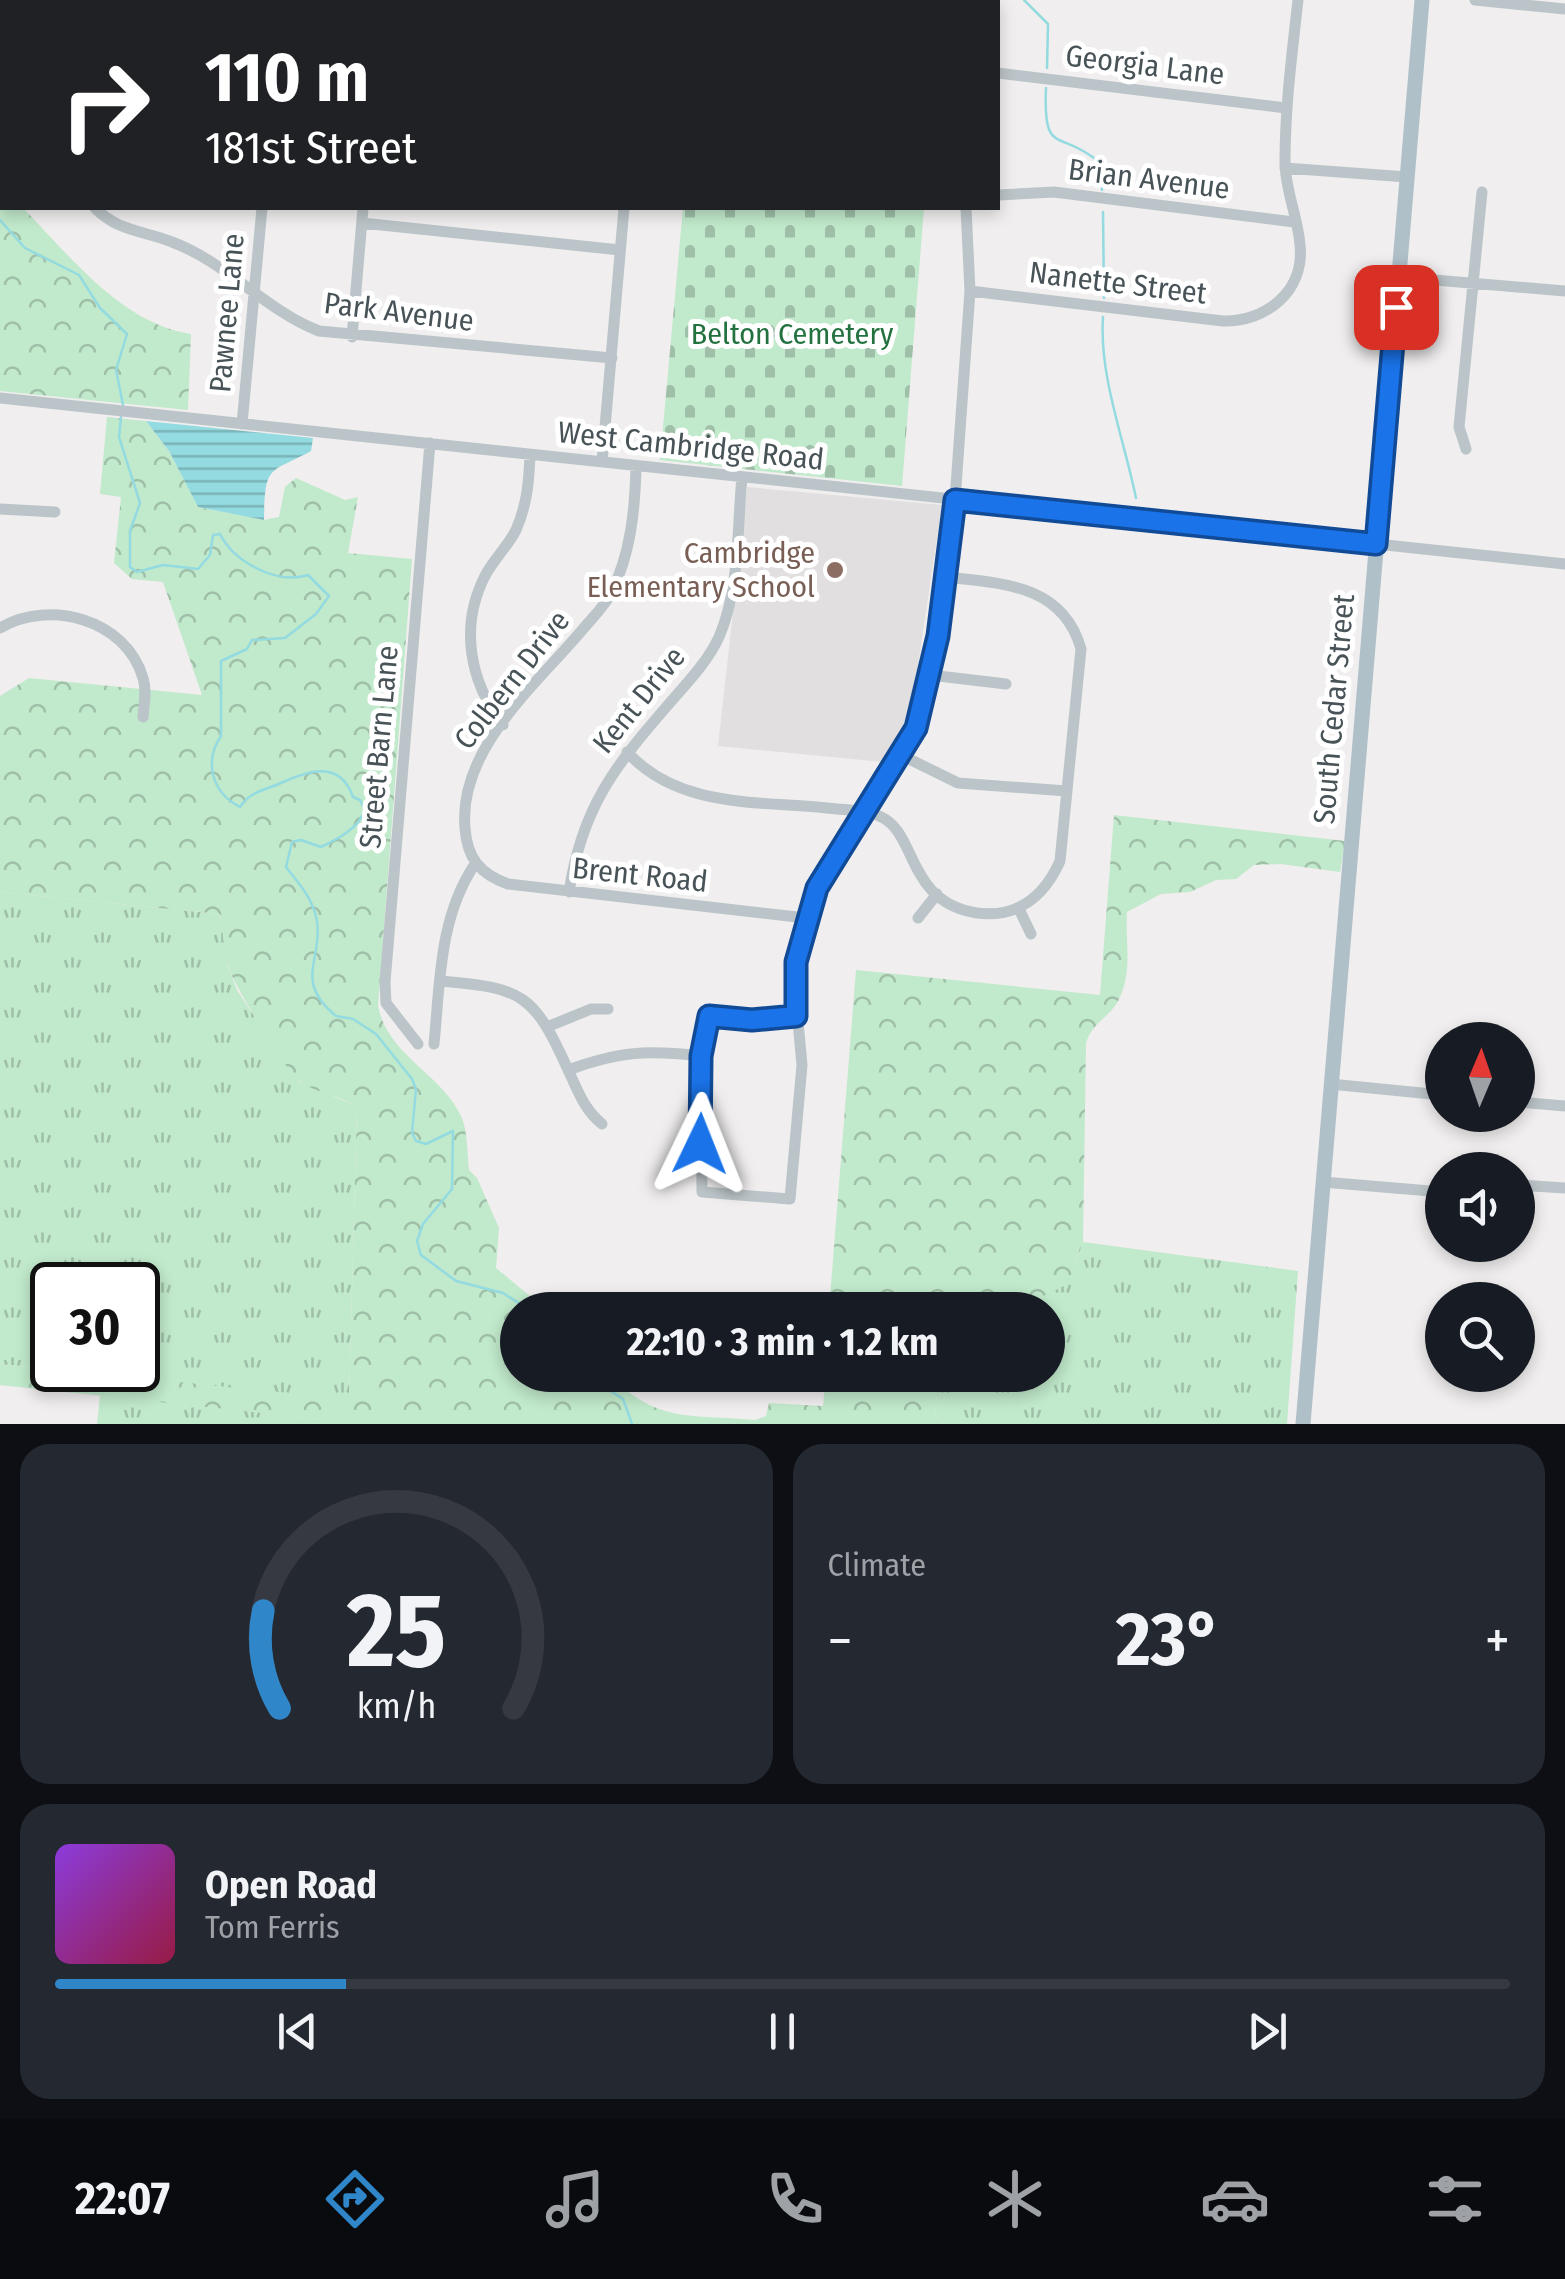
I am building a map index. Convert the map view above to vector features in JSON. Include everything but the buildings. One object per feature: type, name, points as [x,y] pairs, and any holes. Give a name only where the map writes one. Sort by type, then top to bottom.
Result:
[{"type":"main road","name":"South Cedar Street","points":[[1303,1424],[1422,0]]},
{"type":"street","points":[[1294,222],[1285,168],[1286,108],[1298,0]]},
{"type":"street","points":[[1475,0],[1565,9]]},
{"type":"street","name":"Georgia Lane","points":[[1000,73],[1286,108]]},
{"type":"street","points":[[1285,168],[1407,178]]},
{"type":"street","name":"Brian Avenue","points":[[1000,195],[1054,192],[1294,222]]},
{"type":"street","points":[[1466,449],[1459,427],[1482,192]]},
{"type":"street","name":"Park Avenue","points":[[100,210],[120,229],[176,243],[303,324],[352,337],[612,358]]},
{"type":"street","name":"Pawnee Lane","points":[[242,424],[262,210]]},
{"type":"street","points":[[352,337],[363,210]]},
{"type":"street","points":[[602,462],[624,210]]},
{"type":"street","points":[[796,1016],[752,1020],[709,1016],[701,1056],[702,1192],[790,1199],[802,1064],[796,1016],[796,962],[806,918],[836,853],[902,756],[916,728],[930,674],[955,500],[970,291],[966,210]]},
{"type":"street","name":"Nanette Street","points":[[970,291],[1223,321],[1260,315],[1288,292],[1298,270],[1300,244],[1294,222]]},
{"type":"street","points":[[362,223],[620,250]]},
{"type":"street","points":[[1398,276],[1565,291]]},
{"type":"street","name":"West Cambridge Road","points":[[0,398],[1565,564]]},
{"type":"street","name":"Street Barn Lane","points":[[418,1044],[386,1003],[385,982],[430,443]]},
{"type":"street","points":[[503,726],[486,700],[474,670],[472,618],[480,586],[508,544],[523,511],[530,454]]},
{"type":"street","name":"Colbern Drive","points":[[475,864],[466,836],[467,790],[479,757],[610,597],[632,525],[636,466]]},
{"type":"street","name":"Kent Drive","points":[[569,892],[585,821],[600,790],[627,752],[701,667],[718,638],[729,603],[742,477]]},
{"type":"street","points":[[0,509],[55,512]]},
{"type":"street","points":[[627,752],[657,779],[701,796],[882,816],[899,832],[914,870],[956,907],[978,913],[1019,909],[1045,888],[1060,862],[1081,649],[1073,627],[1041,595],[1010,584],[944,577]]},
{"type":"street","points":[[0,628],[52,613],[80,619],[105,631],[128,652],[144,678],[143,717]]},
{"type":"street","points":[[930,674],[1006,684]]},
{"type":"street","points":[[902,756],[958,782],[1067,791]]},
{"type":"street","points":[[434,1044],[452,908],[475,864]]},
{"type":"street","name":"Brent Road","points":[[475,864],[508,884],[806,918]]},
{"type":"street","points":[[918,918],[937,894]]},
{"type":"street","points":[[1019,909],[1030,934]]},
{"type":"street","points":[[440,981],[510,990],[536,1010],[548,1027],[585,1109],[602,1124]]},
{"type":"street","points":[[548,1027],[592,1008],[608,1010]]},
{"type":"street","points":[[568,1070],[613,1054],[636,1051],[701,1056]]},
{"type":"street","points":[[1330,1084],[1425,1092]]},
{"type":"street","points":[[1535,1103],[1565,1106]]},
{"type":"street","points":[[1323,1182],[1425,1191]]},
{"type":"street","points":[[1535,1186],[1565,1188]]},
{"type":"shaded area","name":"Cambridge Elementary School","points":[[747,487],[942,505],[915,685],[904,724],[883,762],[718,746]]},
{"type":"green space","points":[[0,210],[25,210],[120,302],[166,328],[191,334],[188,410],[0,391]]},
{"type":"green space","name":"Belton Cemetery","points":[[683,210],[924,210],[902,486],[660,460]]},
{"type":"green space","points":[[107,417],[146,421],[169,451],[198,507],[264,520],[279,517],[285,487],[296,478],[345,500],[358,497],[348,553],[412,559],[378,1006],[392,1038],[441,1088],[461,1116],[469,1170],[477,1178],[499,1228],[496,1268],[525,1292],[500,1292],[500,1392],[629,1392],[676,1414],[755,1420],[766,1416],[769,1403],[823,1406],[824,1392],[937,1392],[935,1413],[944,1424],[325,1424],[320,1419],[66,1392],[160,1392],[160,1380],[349,1399],[357,1107],[300,1082],[284,1063],[229,969],[220,914],[0,892],[0,696],[29,678],[202,695],[163,582],[132,579],[114,563],[121,497],[100,494]]},
{"type":"green space","points":[[1114,815],[1345,841],[1340,872],[1281,864],[1254,865],[1236,879],[1216,880],[1190,892],[1161,894],[1127,912],[1123,988],[1086,1043],[1083,1242],[1068,1284],[1051,1292],[830,1292],[856,970],[1100,995]]},
{"type":"green space","points":[[0,892],[220,914],[228,967],[237,990],[299,1082],[357,1106],[349,1400],[160,1381],[160,1262],[30,1262],[30,1367],[0,1364]]},
{"type":"green space","points":[[1083,1242],[1298,1271],[1287,1424],[944,1424],[935,1413],[937,1392],[1065,1392],[1065,1292],[1017,1292],[1075,1265]]},
{"type":"green space","points":[[0,1364],[30,1367],[30,1388],[0,1385]]},
{"type":"green space","points":[[100,1395],[320,1419],[325,1424],[97,1424]]},
{"type":"water","points":[[146,421],[313,438],[311,451],[278,468],[268,479],[264,520],[198,507],[169,451]]},
{"type":"waterway","points":[[1024,0],[1048,24],[1047,68]]},
{"type":"waterway","points":[[1046,88],[1051,133],[1099,162],[1102,190]]},
{"type":"waterway","points":[[1103,212],[1104,298]]},
{"type":"waterway","points":[[0,220],[25,248],[79,275],[100,308],[127,334],[116,370],[123,405]]},
{"type":"waterway","points":[[1103,317],[1109,385],[1136,498]]},
{"type":"waterway","points":[[121,417],[119,437],[140,503],[130,531],[130,567],[137,572],[163,565],[198,569],[210,555],[213,535],[220,534],[235,554],[258,569],[283,577],[308,575],[329,596],[316,614],[285,638],[252,640],[247,649],[221,661],[221,736],[213,756],[213,775],[222,793],[240,807],[259,792],[322,771],[340,777],[353,797],[360,800],[365,810],[353,828],[321,847],[301,840],[292,842],[286,867],[305,892],[317,921],[313,970],[316,992],[336,1016],[353,1019],[376,1034],[412,1079],[416,1089],[412,1133],[416,1141],[426,1144],[453,1131],[452,1189],[423,1224],[417,1241],[421,1255],[456,1281],[500,1292]]},
{"type":"waterway","points":[[612,1392],[623,1399],[632,1424]]},
{"type":"place","name":"Cambridge Elementary School","points":[[835,570]]},
{"type":"route","points":[[700,1144],[701,1056],[709,1016],[752,1020],[796,1016],[796,962],[817,888],[838,848],[866,813],[916,728],[938,636],[955,500],[1376,544],[1396,307]]}]
